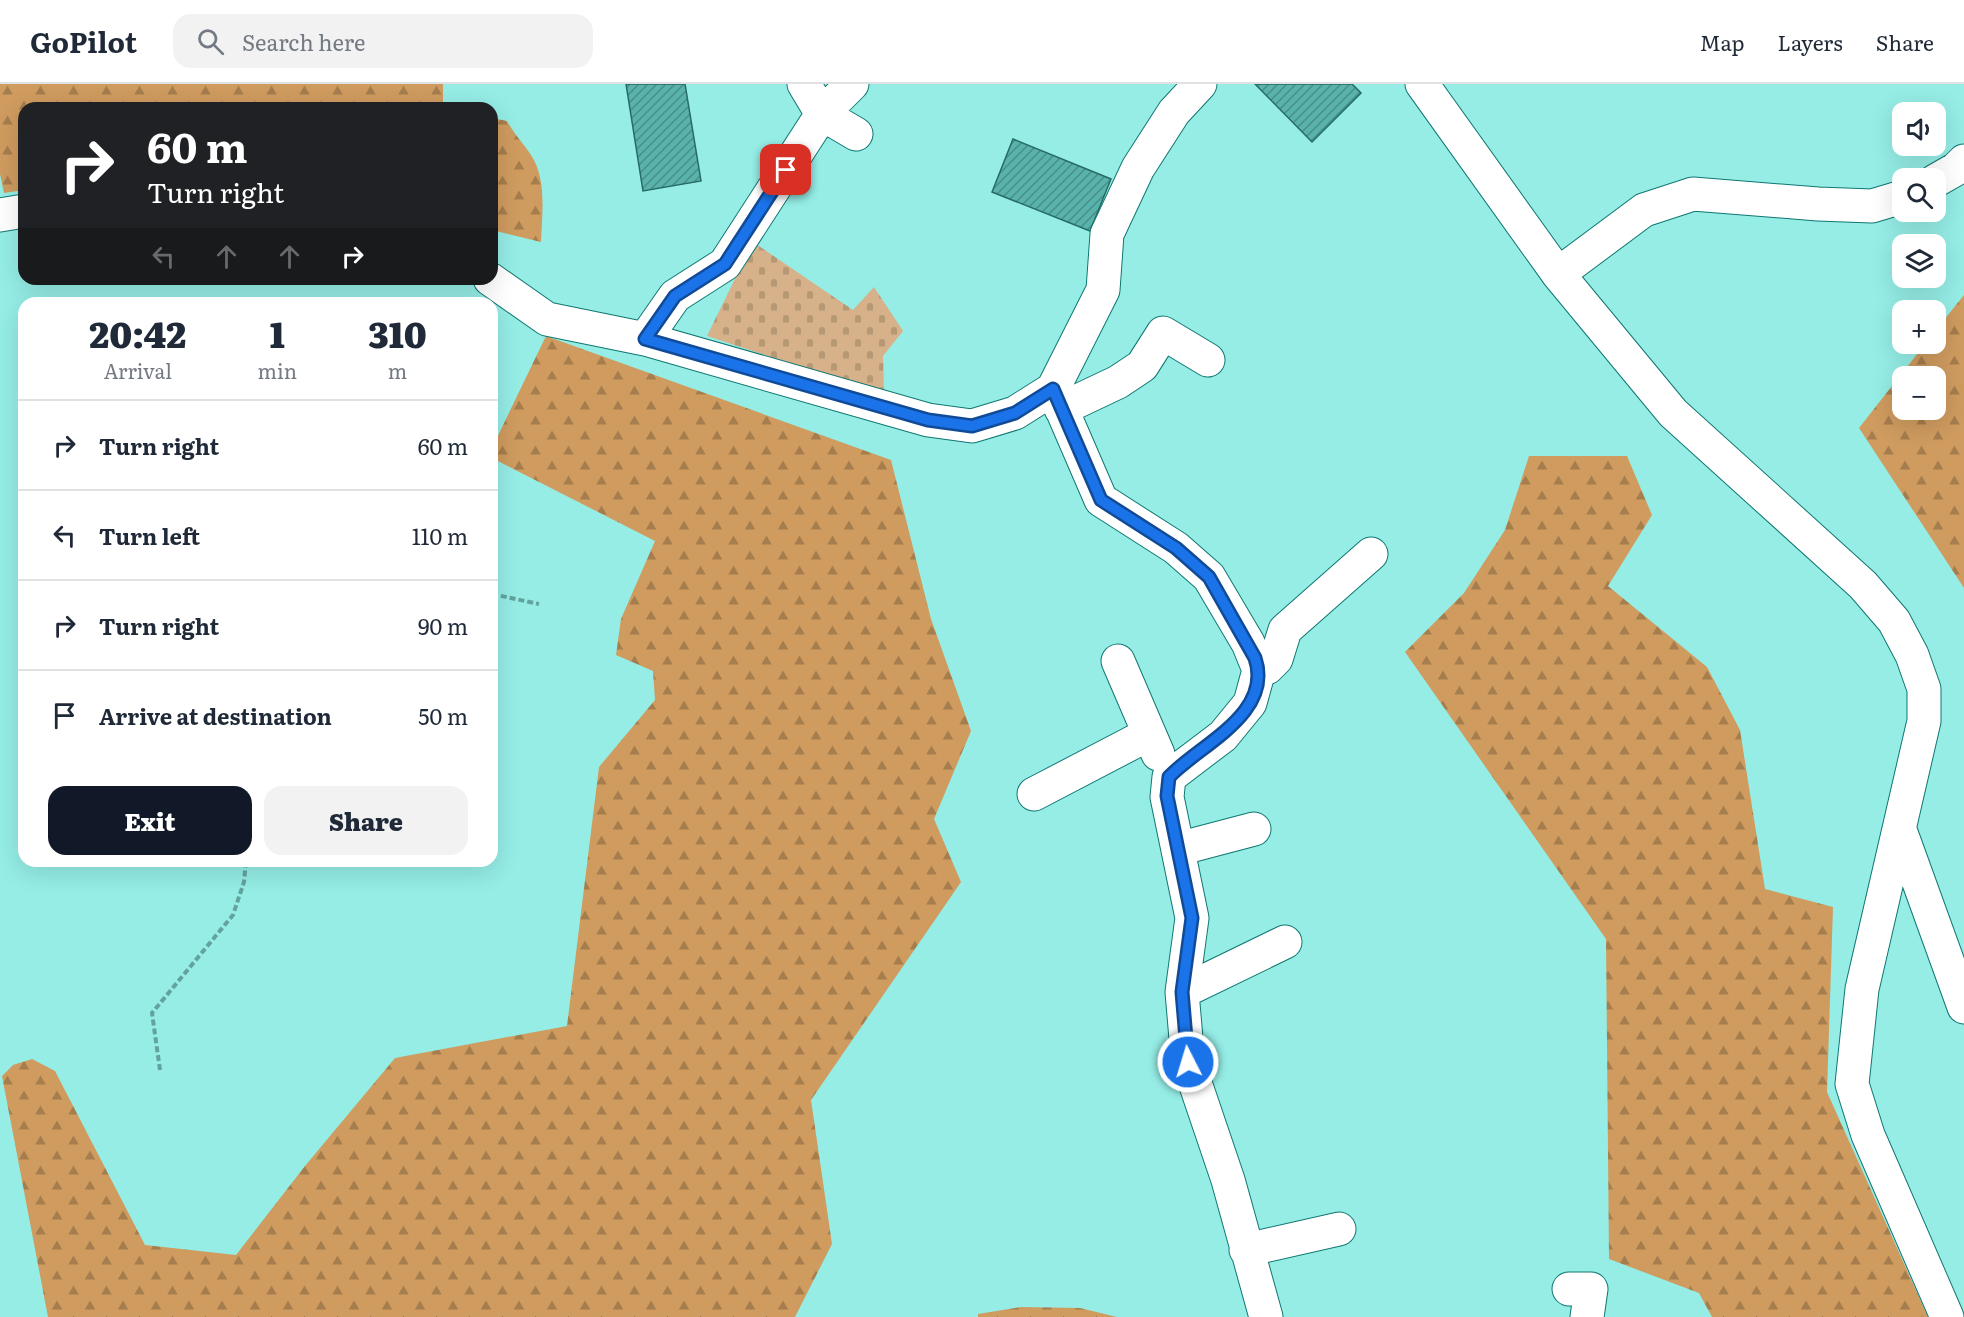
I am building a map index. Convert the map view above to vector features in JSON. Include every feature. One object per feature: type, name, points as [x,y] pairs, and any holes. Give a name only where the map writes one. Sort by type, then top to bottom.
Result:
[{"type":"street","points":[[804,84],[822,114],[856,134]]},
{"type":"street","points":[[645,339],[675,296],[725,264],[822,114],[852,84]]},
{"type":"street","points":[[1169,777],[1230,728],[1251,703],[1259,670],[1248,643],[1209,577],[1176,548],[1101,500],[1057,399],[1103,290],[1107,234],[1138,168],[1174,112],[1200,84]]},
{"type":"street","points":[[1422,84],[1558,274],[1673,412],[1863,585],[1894,621],[1912,655],[1923,689],[1924,720],[1862,989],[1852,1084],[1868,1136],[1947,1317]]},
{"type":"street","points":[[1946,175],[1964,161]]},
{"type":"street","points":[[1558,274],[1644,210],[1693,194],[1872,206],[1892,199]]},
{"type":"street","points":[[0,215],[18,213]]},
{"type":"street","points":[[498,285],[547,320],[645,339],[928,420],[972,426],[1118,382],[1142,366],[1163,333],[1208,360]]},
{"type":"street","points":[[1259,670],[1267,668],[1276,659],[1285,630],[1371,554]]},
{"type":"street","points":[[1118,661],[1169,777],[1167,796],[1192,918],[1182,992],[1188,1062],[1228,1180],[1266,1317]]},
{"type":"street","points":[[1034,794],[1149,734]]},
{"type":"street","points":[[1178,849],[1254,829]]},
{"type":"street","points":[[1900,830],[1964,1006]]},
{"type":"street","points":[[1182,992],[1285,942]]},
{"type":"street","points":[[1246,1250],[1339,1229]]},
{"type":"street","points":[[1569,1289],[1591,1289],[1587,1317]]},
{"type":"path","points":[[498,595],[539,604]]},
{"type":"path","points":[[160,1070],[152,1013],[233,915],[244,882],[245,867]]},
{"type":"green space","points":[[0,84],[443,84],[443,102],[18,102],[18,191],[4,193],[0,174]]},
{"type":"green space","points":[[498,119],[507,121],[536,164],[542,197],[541,242],[498,231]]},
{"type":"green space","points":[[753,242],[853,310],[874,287],[903,331],[883,356],[884,394],[707,336]]},
{"type":"green space","points":[[1964,295],[1964,588],[1859,428],[1892,386],[1892,420],[1946,420],[1946,366],[1908,366],[1917,354],[1946,354],[1946,317]]},
{"type":"green space","points":[[546,336],[891,460],[931,619],[971,731],[934,819],[961,882],[811,1100],[832,1244],[795,1317],[48,1317],[2,1076],[13,1065],[32,1059],[55,1071],[145,1245],[236,1255],[305,1166],[395,1058],[567,1026],[599,767],[655,700],[653,671],[616,655],[621,619],[655,541],[498,461],[498,436]]},
{"type":"green space","points":[[1529,456],[1627,456],[1652,515],[1608,586],[1707,667],[1740,730],[1765,889],[1833,907],[1827,1092],[1928,1317],[1712,1317],[1699,1293],[1609,1259],[1606,939],[1405,652],[1464,593],[1505,530]]},
{"type":"green space","points":[[1021,1307],[1080,1308],[1117,1317],[978,1317],[978,1314]]},
{"type":"building","points":[[626,84],[685,84],[701,181],[643,191]]},
{"type":"building","points":[[1255,84],[1352,84],[1361,93],[1312,142]]},
{"type":"building","points":[[1013,139],[1111,179],[1090,231],[992,192]]},
{"type":"route","points":[[786,170],[725,264],[675,296],[645,339],[928,420],[972,426],[1015,413],[1053,389],[1101,500],[1176,548],[1209,577],[1255,658],[1259,670],[1251,703],[1223,736],[1176,769],[1169,777],[1167,796],[1192,918],[1182,992],[1188,1062]]}]
